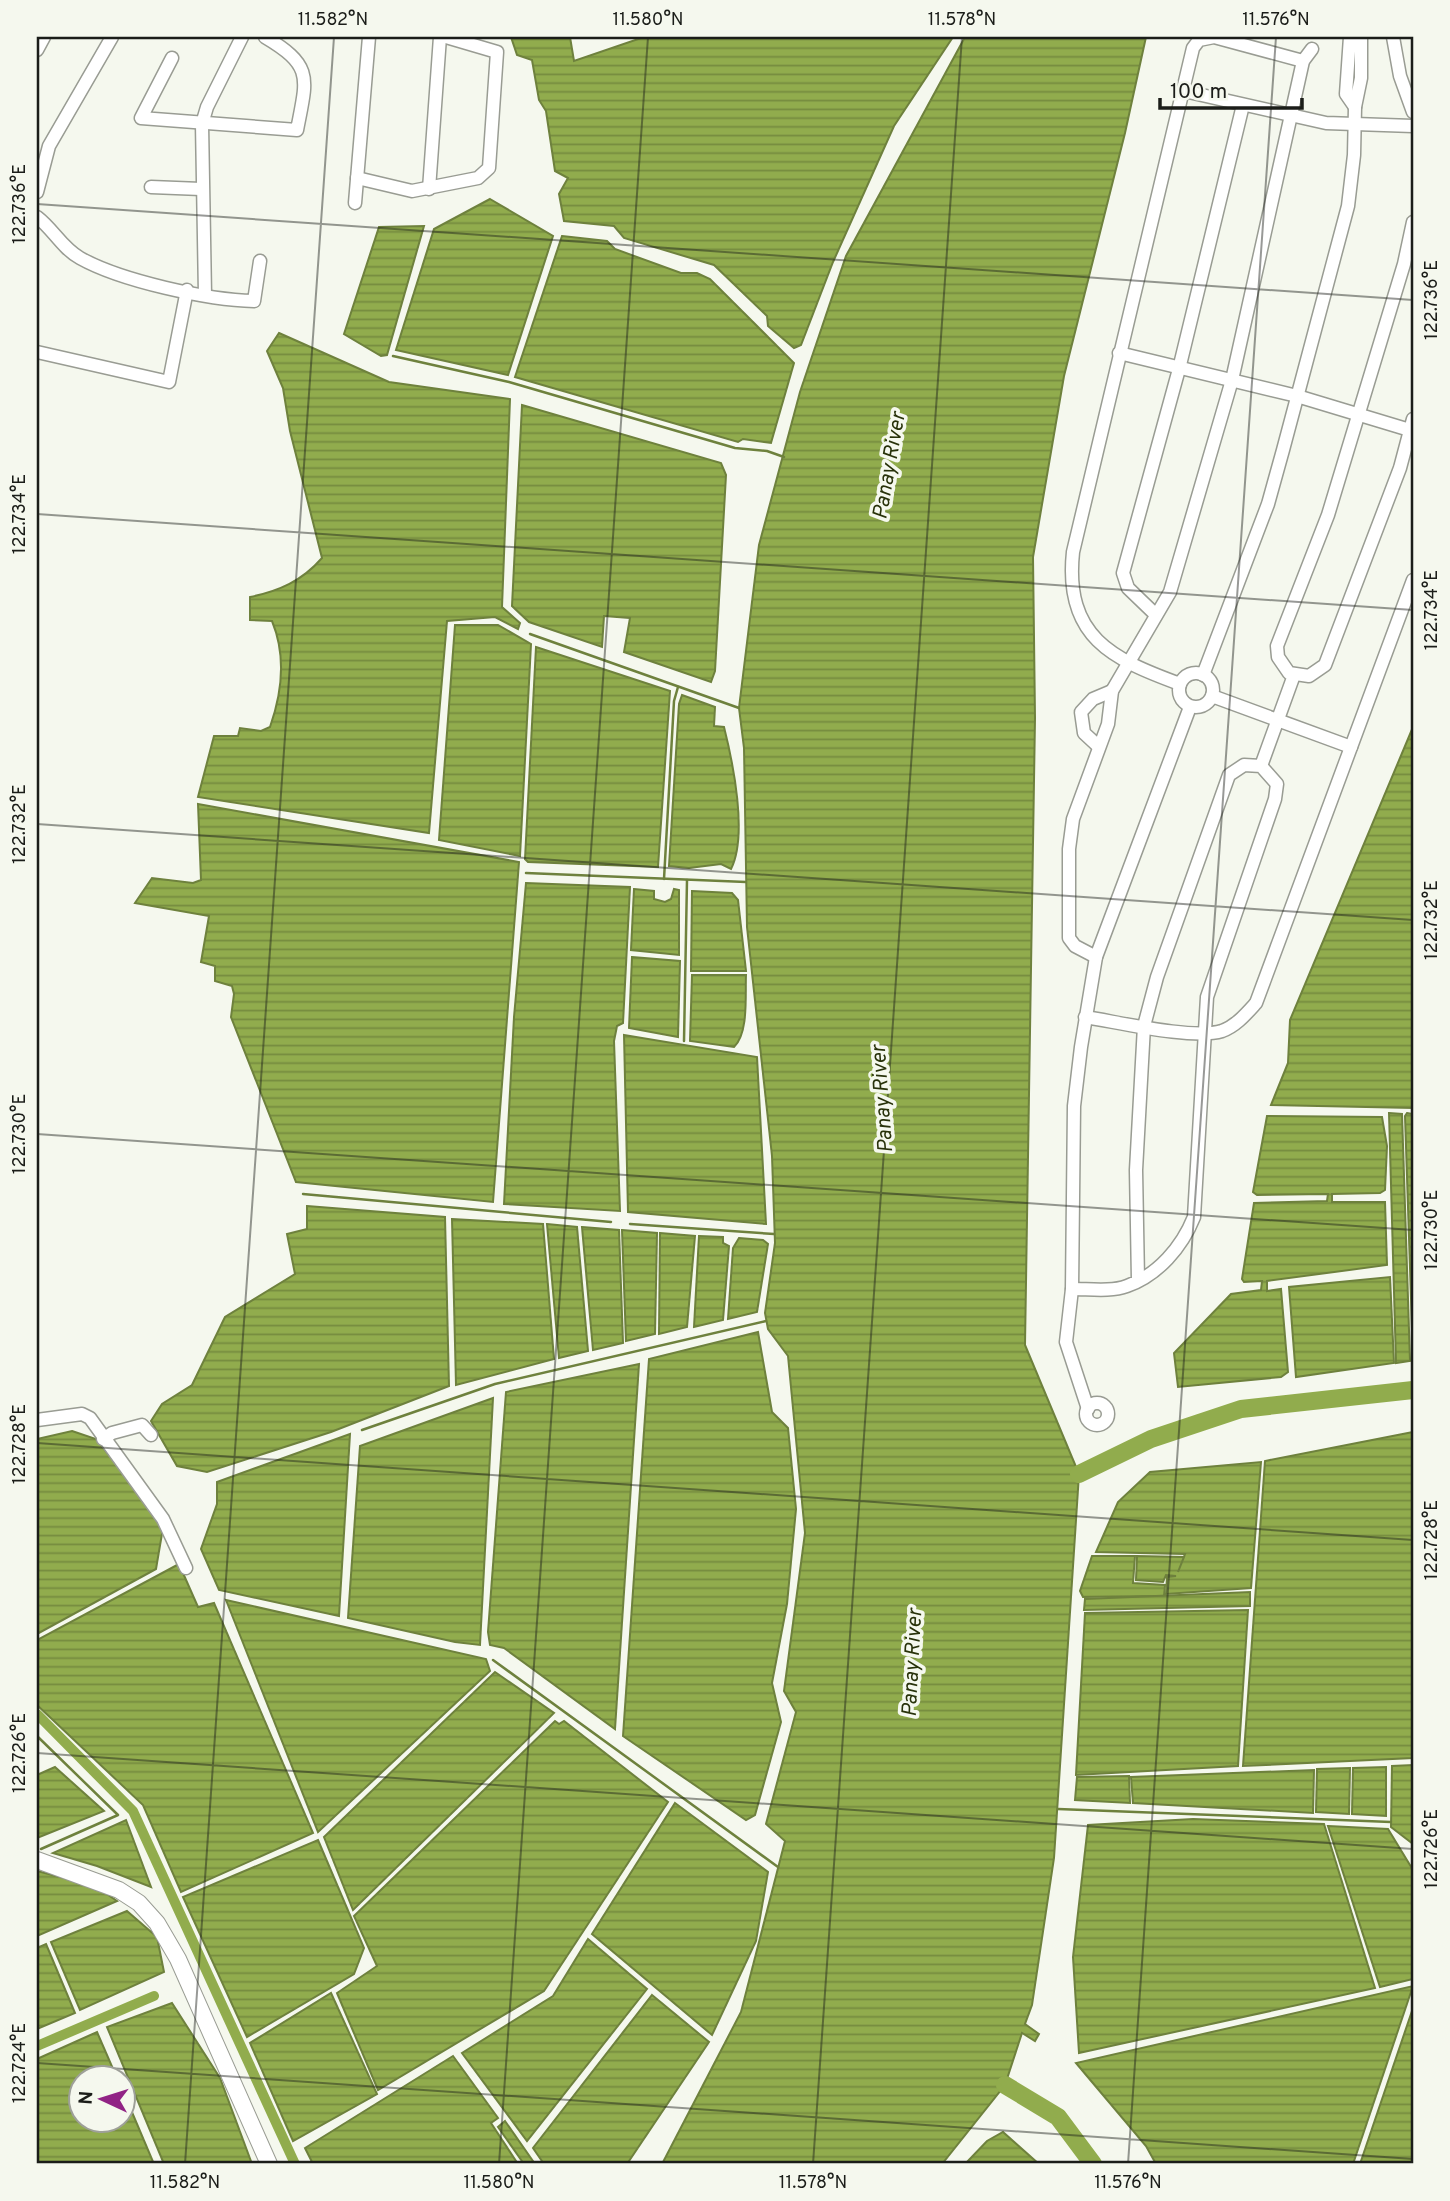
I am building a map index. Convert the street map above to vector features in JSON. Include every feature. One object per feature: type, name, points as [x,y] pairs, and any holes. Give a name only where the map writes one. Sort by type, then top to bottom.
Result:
[{"type":"main road","points":[[37,1860],[119,1890],[139,1903],[157,1923],[178,1959],[269,2164]]},
{"type":"street","points":[[37,50],[44,37]]},
{"type":"street","points":[[37,192],[49,146],[112,37]]},
{"type":"street","points":[[205,295],[201,189],[202,124],[207,107],[242,37]]},
{"type":"street","points":[[172,58],[141,118],[298,131],[305,90],[303,71],[293,54],[265,37]]},
{"type":"street","points":[[355,203],[369,37]]},
{"type":"street","points":[[429,189],[440,37]]},
{"type":"street","points":[[357,178],[412,191],[478,178],[489,168],[496,52],[446,37]]},
{"type":"street","points":[[1350,37],[1346,93],[1355,107]]},
{"type":"street","points":[[1203,674],[1268,504],[1348,206],[1355,107],[1361,78],[1361,37]]},
{"type":"street","points":[[1393,37],[1399,76],[1413,112]]},
{"type":"street","points":[[1180,684],[1127,665],[1100,643],[1086,625],[1076,604],[1071,569],[1119,353],[1193,48],[1205,38],[1303,61]]},
{"type":"street","points":[[1096,957],[1075,946],[1069,938],[1069,849],[1073,819],[1108,724],[1112,691],[1170,592],[1232,380],[1303,61],[1312,49]]},
{"type":"street","points":[[1184,91],[1292,117],[1355,125],[1413,126]]},
{"type":"street","points":[[1156,615],[1128,588],[1124,573],[1179,369],[1243,105]]},
{"type":"street","points":[[151,187],[201,189]]},
{"type":"street","points":[[37,217],[80,258],[137,279],[224,300],[254,301],[260,261]]},
{"type":"street","points":[[1119,353],[1297,396],[1358,413],[1412,427],[1400,468],[1325,665],[1309,676],[1294,674],[1282,665],[1277,646],[1328,515],[1358,413],[1404,264],[1413,222]]},
{"type":"street","points":[[37,352],[169,382],[187,290]]},
{"type":"street","points":[[1085,1017],[1202,1034],[1222,1031],[1236,1024],[1263,990],[1413,580]]},
{"type":"street","points":[[1180,684],[1192,674],[1203,674]]},
{"type":"street","points":[[1191,707],[1206,705],[1212,696],[1213,686],[1203,674]]},
{"type":"street","points":[[1261,766],[1294,674]]},
{"type":"street","points":[[1180,684],[1180,695],[1191,707]]},
{"type":"street","points":[[1098,746],[1084,733],[1081,712],[1093,699],[1112,691]]},
{"type":"street","points":[[1212,696],[1351,747]]},
{"type":"street","points":[[1088,1409],[1066,1342],[1072,1289],[1074,1106],[1085,1017],[1096,957],[1191,707]]},
{"type":"street","points":[[1072,1289],[1108,1290],[1128,1286],[1147,1276],[1178,1247],[1194,1217],[1202,1034],[1213,972],[1275,799],[1277,784],[1261,766],[1244,765],[1229,775],[1157,977],[1144,1026],[1136,1170],[1138,1280]]},
{"type":"street","points":[[37,1420],[82,1413],[90,1418],[163,1520],[186,1568]]},
{"type":"street","points":[[103,1439],[112,1433],[142,1425],[151,1435]]},
{"type":"water","points":[[511,37],[570,37],[574,61],[644,37],[953,37],[894,126],[833,262],[801,345],[794,348],[768,326],[767,316],[714,265],[624,238],[614,226],[564,221],[559,194],[568,178],[555,171],[546,111],[539,100],[532,60],[517,55]]},
{"type":"water","name":"Panay River","points":[[965,37],[1146,37],[1125,133],[1064,376],[1033,557],[1035,718],[1025,1345],[1079,1474],[1054,1858],[1032,2005],[1025,2024],[1039,2034],[1035,2041],[1022,2033],[1005,2085],[942,2164],[662,2164],[741,2012],[785,1841],[766,1824],[796,1712],[784,1691],[805,1533],[788,1356],[768,1329],[765,1313],[775,1243],[772,1156],[747,927],[744,748],[739,708],[759,545],[800,392],[846,256]]},
{"type":"water","points":[[490,199],[553,236],[508,375],[396,350],[434,229]]},
{"type":"water","points":[[424,226],[387,355],[381,356],[344,334],[379,227]]},
{"type":"water","points":[[562,236],[607,241],[615,249],[681,273],[697,273],[710,279],[794,363],[771,443],[743,439],[738,442],[515,377]]},
{"type":"water","points":[[279,333],[389,382],[510,399],[502,607],[520,623],[518,629],[495,617],[447,621],[429,833],[198,797],[214,736],[238,736],[240,728],[261,731],[270,727],[274,714],[281,674],[279,647],[272,621],[250,620],[250,597],[289,584],[322,558],[290,431],[283,388],[267,351]]},
{"type":"water","points":[[522,405],[721,463],[726,475],[715,671],[711,682],[624,652],[630,618],[604,616],[602,647],[529,622],[512,606]]},
{"type":"water","points":[[455,625],[498,625],[531,644],[520,856],[439,840]]},
{"type":"water","points":[[536,647],[670,691],[658,867],[528,862],[525,859]]},
{"type":"water","points":[[682,695],[715,707],[714,726],[724,727],[735,779],[739,819],[736,855],[731,869],[721,864],[689,868],[669,866],[679,704]]},
{"type":"water","points":[[1413,727],[1413,1108],[1271,1105],[1288,1063],[1290,1020]]},
{"type":"water","points":[[198,804],[519,862],[493,1202],[296,1182],[231,1017],[234,994],[232,986],[215,981],[215,966],[201,962],[209,916],[135,903],[152,878],[193,883],[201,880]]},
{"type":"water","points":[[526,883],[630,887],[623,1023],[617,1026],[614,1041],[620,1211],[504,1204],[514,1017]]},
{"type":"water","points":[[634,889],[654,891],[654,899],[665,902],[671,899],[674,889],[679,890],[679,955],[631,950]]},
{"type":"water","points":[[692,891],[732,893],[738,900],[746,971],[691,971]]},
{"type":"water","points":[[632,957],[680,961],[678,1037],[629,1028]]},
{"type":"water","points":[[692,975],[746,975],[744,1023],[739,1041],[734,1047],[690,1041]]},
{"type":"water","points":[[624,1035],[757,1057],[766,1224],[628,1212]]},
{"type":"water","points":[[1389,1113],[1402,1114],[1410,1361],[1396,1363]]},
{"type":"water","points":[[1407,1113],[1413,1114],[1413,1359],[1405,1116]]},
{"type":"water","points":[[1267,1116],[1382,1117],[1387,1146],[1385,1190],[1380,1193],[1332,1194],[1332,1202],[1385,1202],[1387,1265],[1267,1281],[1267,1291],[1281,1289],[1288,1372],[1281,1377],[1178,1387],[1174,1353],[1231,1294],[1261,1290],[1262,1281],[1244,1282],[1242,1279],[1254,1203],[1327,1201],[1328,1194],[1257,1195],[1253,1192]]},
{"type":"water","points":[[307,1206],[445,1217],[449,1386],[331,1432],[207,1472],[177,1466],[151,1421],[162,1404],[192,1385],[225,1317],[295,1274],[287,1234],[307,1229]]},
{"type":"water","points":[[452,1219],[543,1224],[554,1359],[456,1385]]},
{"type":"water","points":[[547,1224],[577,1227],[588,1351],[559,1358]]},
{"type":"water","points":[[582,1227],[619,1230],[623,1343],[593,1350]]},
{"type":"water","points":[[622,1230],[657,1233],[655,1334],[626,1341]]},
{"type":"water","points":[[660,1233],[695,1236],[687,1327],[659,1334]]},
{"type":"water","points":[[699,1236],[723,1237],[723,1243],[729,1246],[723,1320],[694,1327]]},
{"type":"water","points":[[739,1238],[763,1240],[768,1244],[757,1312],[728,1319],[733,1248]]},
{"type":"water","points":[[1390,1277],[1394,1363],[1296,1377],[1289,1287]]},
{"type":"water","points":[[758,1332],[772,1412],[788,1428],[796,1509],[787,1604],[772,1683],[781,1722],[755,1815],[746,1820],[623,1736],[649,1359]]},
{"type":"water","points":[[639,1364],[615,1729],[504,1648],[490,1645],[488,1632],[506,1392]]},
{"type":"water","points":[[493,1398],[480,1645],[348,1618],[360,1446]]},
{"type":"water","points":[[72,1431],[96,1439],[164,1522],[156,1569],[37,1634],[37,1439]]},
{"type":"water","points":[[1413,1432],[1413,1758],[1243,1766],[1265,1461]]},
{"type":"water","points":[[350,1434],[339,1616],[219,1590],[201,1549],[217,1504],[217,1482]]},
{"type":"water","points":[[1261,1462],[1251,1588],[1166,1594],[1167,1577],[1176,1576],[1166,1575],[1163,1582],[1136,1580],[1137,1556],[1184,1557],[1185,1554],[1096,1552],[1118,1502],[1150,1472]]},
{"type":"water","points":[[1092,1556],[1135,1556],[1133,1583],[1165,1585],[1164,1596],[1083,1597],[1080,1591]]},
{"type":"water","points":[[179,1564],[198,1607],[214,1603],[313,1833],[181,1892],[143,1805],[37,1705],[37,1640]]},
{"type":"water","points":[[1250,1592],[1250,1606],[1084,1610],[1085,1599]]},
{"type":"water","points":[[226,1600],[486,1659],[490,1671],[318,1832]]},
{"type":"water","points":[[1248,1610],[1238,1766],[1076,1775],[1085,1613]]},
{"type":"water","points":[[495,1672],[554,1713],[353,1910],[324,1837]]},
{"type":"water","points":[[555,1721],[559,1724],[564,1721],[668,1802],[544,1991],[378,2090],[337,1993],[377,1966],[354,1916]]},
{"type":"water","points":[[1413,1765],[1413,1844],[1391,1827],[1392,1766]]},
{"type":"water","points":[[55,1767],[104,1811],[37,1838],[37,1775]]},
{"type":"water","points":[[1386,1767],[1386,1816],[1352,1814],[1353,1768]]},
{"type":"water","points":[[1350,1768],[1349,1814],[1316,1812],[1317,1769]]},
{"type":"water","points":[[1314,1770],[1313,1813],[1133,1803],[1131,1777]]},
{"type":"water","points":[[1129,1776],[1130,1803],[1075,1800],[1077,1777]]},
{"type":"water","points":[[675,1803],[768,1872],[756,1941],[712,2035],[592,1934]]},
{"type":"water","points":[[1193,1819],[1324,1824],[1375,1988],[1079,2053],[1073,1957],[1088,1825]]},
{"type":"water","points":[[126,1820],[151,1887],[97,1866],[53,1853]]},
{"type":"water","points":[[1328,1826],[1388,1829],[1413,1870],[1413,1979],[1380,1987]]},
{"type":"water","points":[[318,1840],[364,1948],[354,1974],[247,2037],[183,1897]]},
{"type":"water","points":[[37,1871],[95,1886],[117,1901],[37,1936]]},
{"type":"water","points":[[127,1911],[157,1937],[164,1972],[80,2010],[51,1942]]},
{"type":"water","points":[[588,1939],[647,1989],[527,2141],[462,2053],[553,1996]]},
{"type":"water","points":[[46,1944],[75,2013],[37,2029],[37,1948]]},
{"type":"water","points":[[1413,1986],[1353,2164],[1156,2164],[1146,2146],[1076,2063]]},
{"type":"water","points":[[331,1993],[377,2094],[293,2141],[250,2043]]},
{"type":"water","points":[[652,1995],[709,2042],[627,2164],[544,2164],[533,2148]]},
{"type":"water","points":[[172,2003],[220,2078],[252,2164],[164,2164],[136,2097],[136,2064],[122,2064],[107,2027]]},
{"type":"water","points":[[1413,2008],[1413,2164],[1360,2164]]},
{"type":"water","points":[[97,2032],[111,2064],[66,2064],[66,2134],[136,2134],[136,2122],[154,2164],[37,2164],[37,2059]]},
{"type":"water","points":[[453,2056],[498,2118],[491,2123],[518,2164],[313,2164],[305,2148]]},
{"type":"water","points":[[505,2121],[535,2164],[524,2164],[498,2127]]},
{"type":"water","points":[[1003,2132],[1039,2164],[965,2164],[987,2141]]},
{"type":"waterway","points":[[393,356],[509,382],[735,448],[767,451],[784,457]]},
{"type":"waterway","points":[[530,634],[739,708]]},
{"type":"waterway","points":[[664,879],[674,701],[678,687]]},
{"type":"waterway","points":[[526,873],[746,882]]},
{"type":"waterway","points":[[684,1041],[687,880]]},
{"type":"waterway","points":[[303,1194],[611,1222]]},
{"type":"waterway","points":[[630,1224],[774,1234]]},
{"type":"waterway","points":[[362,1430],[495,1384],[766,1321]]},
{"type":"waterway","points":[[1079,1474],[1151,1439],[1241,1409],[1413,1390]]},
{"type":"waterway","points":[[493,1660],[778,1867]]},
{"type":"waterway","points":[[37,1714],[133,1811],[295,2164]]},
{"type":"waterway","points":[[37,1736],[118,1815],[41,1849]]},
{"type":"waterway","points":[[1058,1809],[1391,1822]]},
{"type":"waterway","points":[[37,2046],[154,1996]]},
{"type":"waterway","points":[[1005,2085],[1058,2117],[1093,2164]]}]
